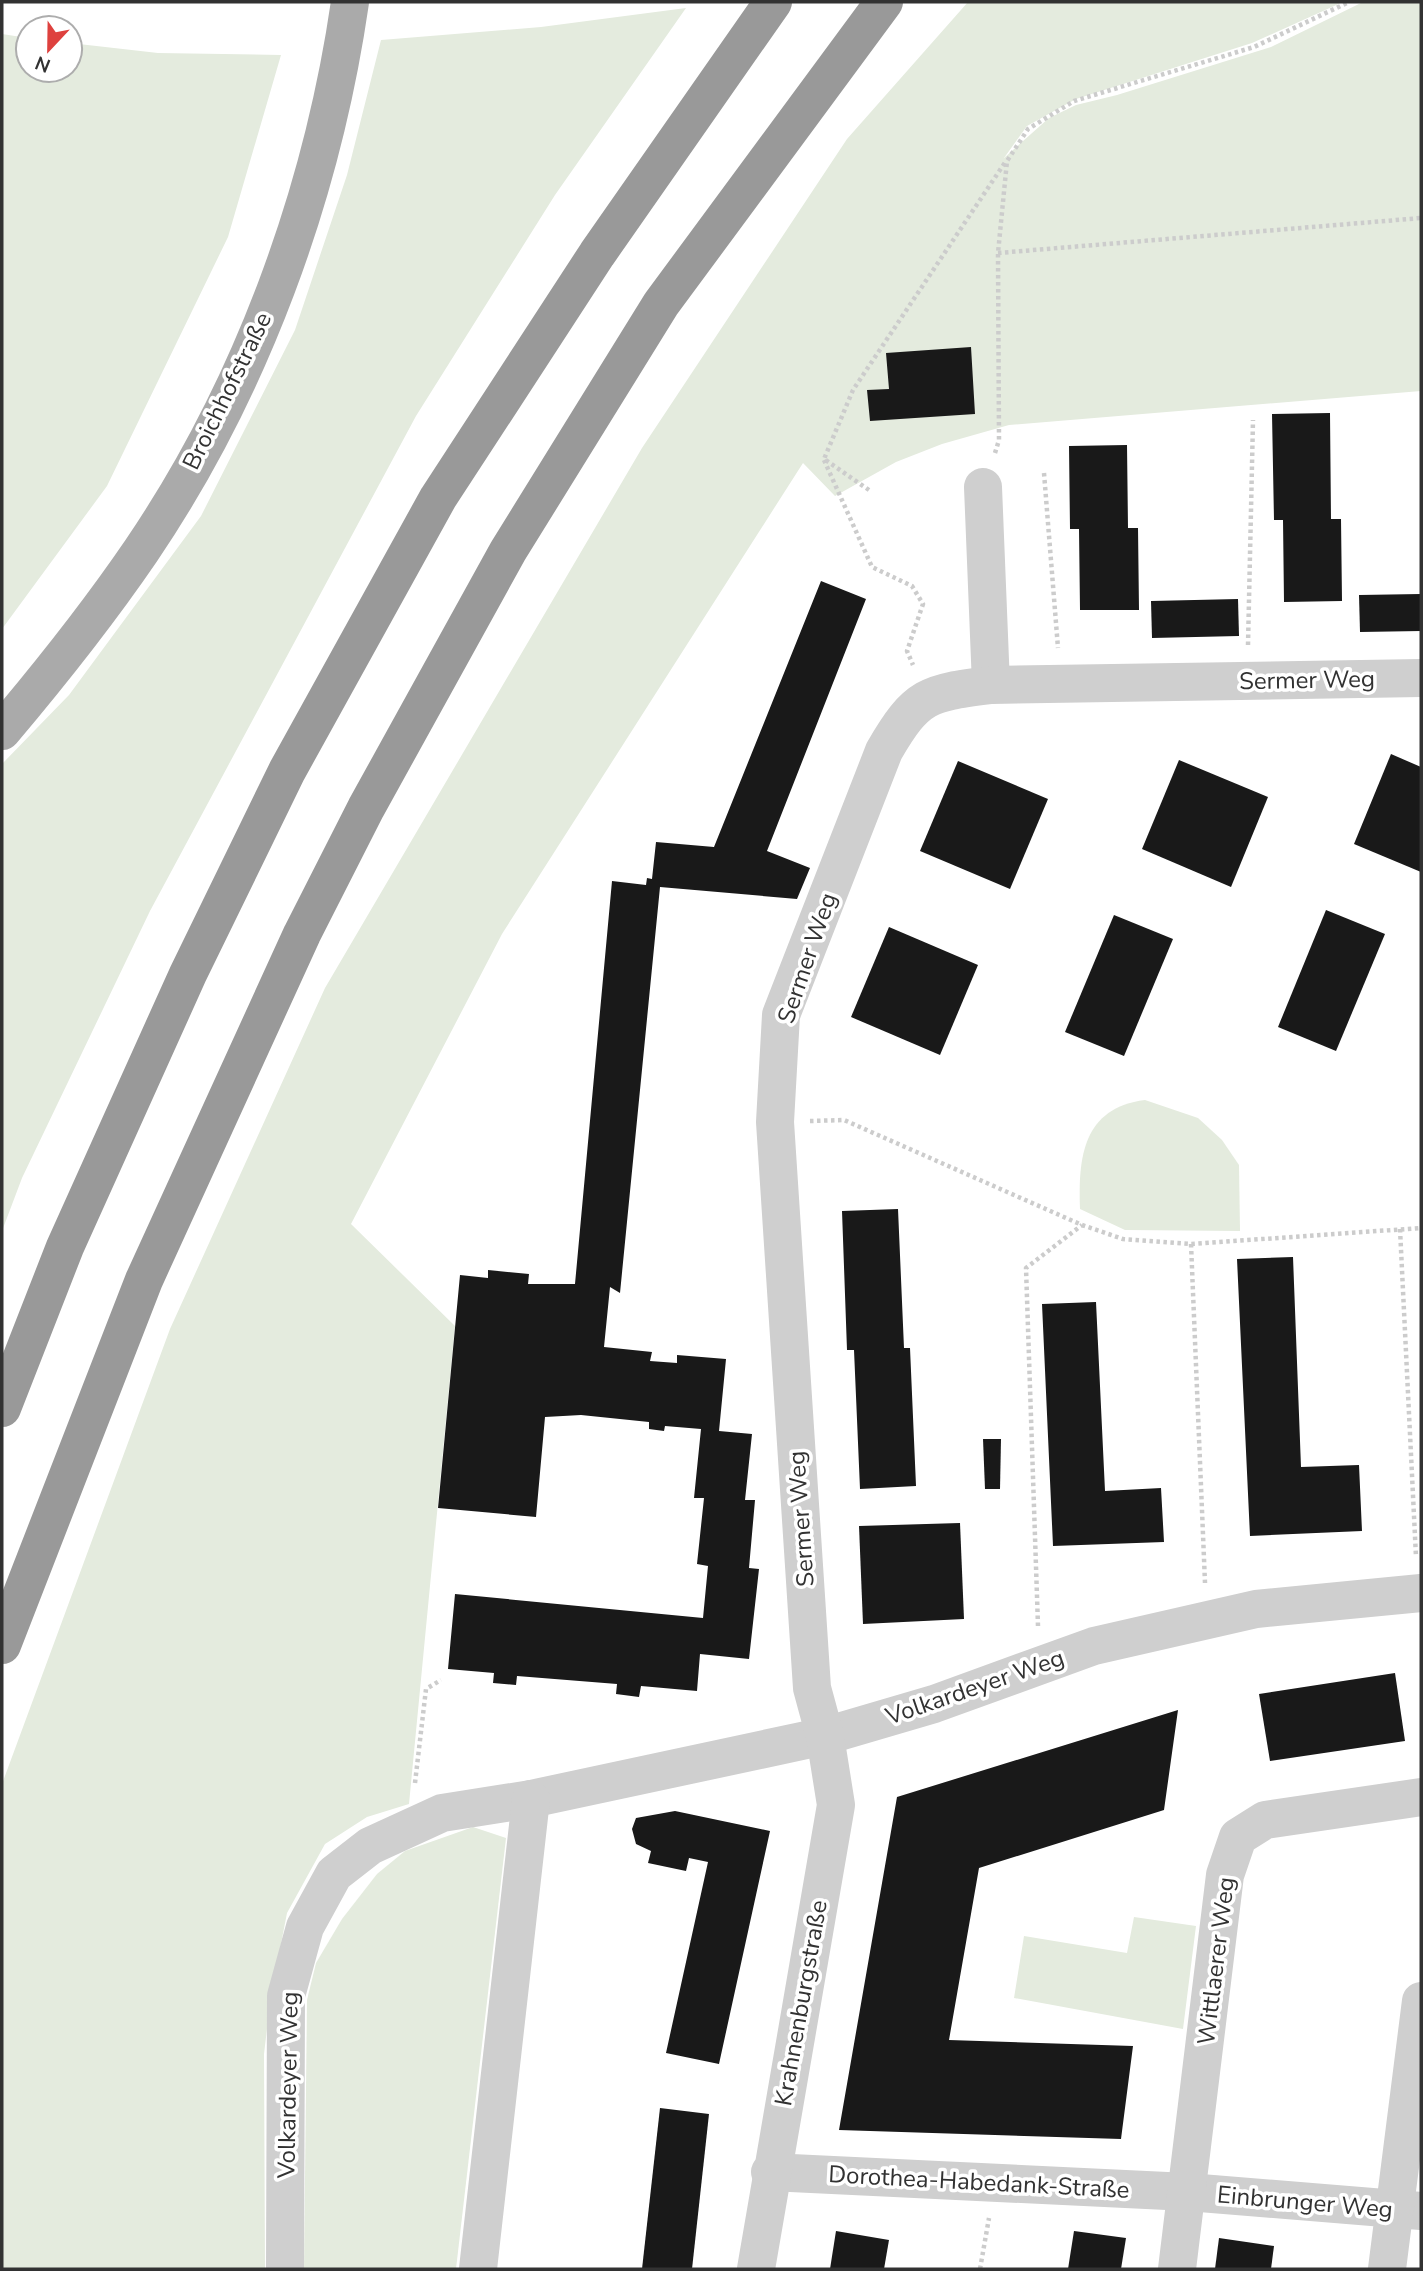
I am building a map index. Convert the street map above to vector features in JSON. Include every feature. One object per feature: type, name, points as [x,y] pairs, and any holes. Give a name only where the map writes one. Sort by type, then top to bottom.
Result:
[{"type":"highway","points":[[2,1645],[144,1280],[302,934],[366,808],[508,551],[661,304],[884,2]]},
{"type":"highway","points":[[2,1408],[65,1247],[160,1036],[287,771],[438,498],[597,254],[766,11]]},
{"type":"main road","name":"Broichhofstraße","points":[[2,731],[72,647],[142,549],[200,454],[246,362],[292,246],[340,72],[350,2]]},
{"type":"street","points":[[983,487],[992,685]]},
{"type":"street","name":"Sermer Weg","points":[[825,1736],[812,1688],[775,1122],[781,1015],[884,751],[901,722],[926,698],[952,690],[992,685],[1421,678]]},
{"type":"street","name":"Volkardeyer Weg","points":[[285,2269],[286,1996],[305,1927],[334,1874],[370,1846],[442,1813],[531,1799],[825,1736],[934,1704],[1094,1646],[1256,1609],[1420,1593]]},
{"type":"street","name":"Krahnenburgstraße","points":[[756,2269],[770,2172],[802,2010],[836,1805],[825,1736]]},
{"type":"street","name":"Wittlaerer Weg","points":[[1177,2269],[1225,1875],[1238,1837],[1265,1821],[1421,1797]]},
{"type":"street","points":[[478,2269],[531,1799]]},
{"type":"street","points":[[1387,2269],[1407,2210],[1421,2001]]},
{"type":"street","name":"Dorothea-Habedank-Straße","points":[[770,2172],[1188,2192]]},
{"type":"street","name":"Einbrunger Weg","points":[[1188,2192],[1407,2210]]},
{"type":"path","points":[[926,698],[907,651],[923,604],[912,586],[872,567],[824,459],[853,390],[1028,129],[1074,101],[1254,47],[1349,2]]},
{"type":"path","points":[[983,487],[999,440],[998,253],[1007,161]]},
{"type":"path","points":[[998,253],[1421,218]]},
{"type":"path","points":[[1248,681],[1253,421]]},
{"type":"path","points":[[824,459],[869,490]]},
{"type":"path","points":[[1044,473],[1062,684]]},
{"type":"path","points":[[775,1122],[844,1120],[1082,1225],[1123,1239],[1191,1244],[1421,1228]]},
{"type":"path","points":[[1039,1666],[1026,1268],[1082,1225]]},
{"type":"path","points":[[1400,1229],[1420,1593]]},
{"type":"path","points":[[1191,1244],[1207,1619]]},
{"type":"path","points":[[410,1826],[426,1689],[441,1680]]},
{"type":"path","points":[[980,2269],[991,2207]]},
{"type":"shaded area","points":[[968,2],[1343,2],[1252,43],[1076,99],[1027,126],[1004,158],[1049,118],[1076,105],[1117,95],[1271,47],[1363,2],[1421,2],[1421,391],[1009,425],[942,444],[896,462],[835,496],[803,463],[502,934],[351,1224],[455,1326],[409,1804],[367,1817],[325,1844],[287,1913],[271,1995],[264,2054],[265,2269],[2,2269],[2,1784],[170,1329],[325,988],[642,448],[847,139]]},
{"type":"shaded area","points":[[686,8],[555,195],[416,416],[150,911],[22,1178],[2,1231],[2,764],[69,695],[201,516],[295,330],[347,175],[381,40],[541,27]]},
{"type":"shaded area","points":[[2,34],[14,36],[14,84],[84,84],[84,45],[158,53],[281,55],[228,237],[107,486],[2,629]]},
{"type":"shaded area","points":[[1145,1100],[1198,1118],[1222,1140],[1239,1165],[1240,1231],[1125,1230],[1080,1209],[1081,1171],[1088,1138],[1108,1113],[1124,1105]]},
{"type":"shaded area","points":[[473,1827],[506,1838],[456,2269],[304,2269],[307,2000],[316,1963],[342,1919],[377,1874],[405,1851]]},
{"type":"shaded area","points":[[1134,1917],[1196,1926],[1183,2029],[1014,1998],[1024,1936],[1127,1953]]},
{"type":"building","points":[[971,347],[975,414],[870,421],[867,390],[889,389],[886,353]]},
{"type":"building","points":[[1330,413],[1331,519],[1341,519],[1342,601],[1284,602],[1283,520],[1274,520],[1272,414]]},
{"type":"building","points":[[1127,445],[1128,528],[1138,528],[1139,610],[1080,610],[1079,529],[1070,529],[1069,446]]},
{"type":"building","points":[[821,581],[866,599],[767,851],[810,868],[797,899],[660,887],[620,1293],[610,1287],[604,1347],[652,1352],[650,1361],[677,1363],[677,1355],[726,1359],[719,1431],[752,1434],[745,1500],[755,1500],[749,1568],[759,1569],[749,1659],[700,1654],[697,1691],[641,1686],[639,1697],[616,1694],[617,1684],[517,1676],[516,1685],[493,1683],[494,1673],[448,1669],[455,1594],[703,1618],[708,1566],[697,1564],[704,1498],[694,1498],[701,1429],[665,1426],[664,1431],[649,1429],[649,1422],[581,1415],[545,1417],[536,1517],[438,1508],[460,1275],[488,1278],[488,1270],[529,1274],[528,1284],[575,1284],[612,881],[646,885],[647,878],[652,879],[656,842],[714,847]]},
{"type":"building","points":[[1421,594],[1421,631],[1360,632],[1359,595]]},
{"type":"building","points":[[1238,599],[1239,636],[1152,638],[1151,601]]},
{"type":"building","points":[[1391,754],[1421,767],[1421,872],[1354,844]]},
{"type":"building","points":[[1179,760],[1268,797],[1231,887],[1142,849]]},
{"type":"building","points":[[958,761],[1048,799],[1010,889],[920,851]]},
{"type":"building","points":[[1326,910],[1385,934],[1336,1051],[1278,1027]]},
{"type":"building","points":[[1114,915],[1173,939],[1124,1056],[1065,1032]]},
{"type":"building","points":[[889,927],[978,965],[940,1055],[851,1017]]},
{"type":"building","points":[[898,1209],[904,1348],[910,1348],[916,1486],[860,1489],[854,1350],[847,1350],[842,1211]]},
{"type":"building","points":[[1293,1257],[1301,1467],[1359,1465],[1362,1531],[1250,1536],[1237,1259]]},
{"type":"building","points":[[1096,1302],[1105,1491],[1161,1488],[1164,1542],[1053,1546],[1042,1304]]},
{"type":"building","points":[[983,1439],[1001,1439],[1000,1489],[985,1489]]},
{"type":"building","points":[[960,1523],[964,1619],[863,1624],[859,1526]]},
{"type":"building","points":[[1395,1673],[1405,1741],[1270,1761],[1259,1694]]},
{"type":"building","points":[[1178,1710],[1164,1810],[979,1868],[949,2040],[1133,2046],[1121,2139],[839,2130],[897,1797]]},
{"type":"building","points":[[675,1811],[770,1831],[719,2064],[666,2053],[708,1862],[689,1858],[686,1871],[648,1863],[651,1851],[636,1844],[632,1829],[636,1818]]},
{"type":"building","points":[[660,2108],[709,2114],[692,2269],[642,2269]]},
{"type":"building","points":[[836,2231],[889,2240],[884,2269],[830,2269]]},
{"type":"building","points":[[1074,2231],[1126,2238],[1121,2269],[1068,2269]]},
{"type":"building","points":[[1219,2238],[1274,2246],[1271,2269],[1215,2269]]}]
